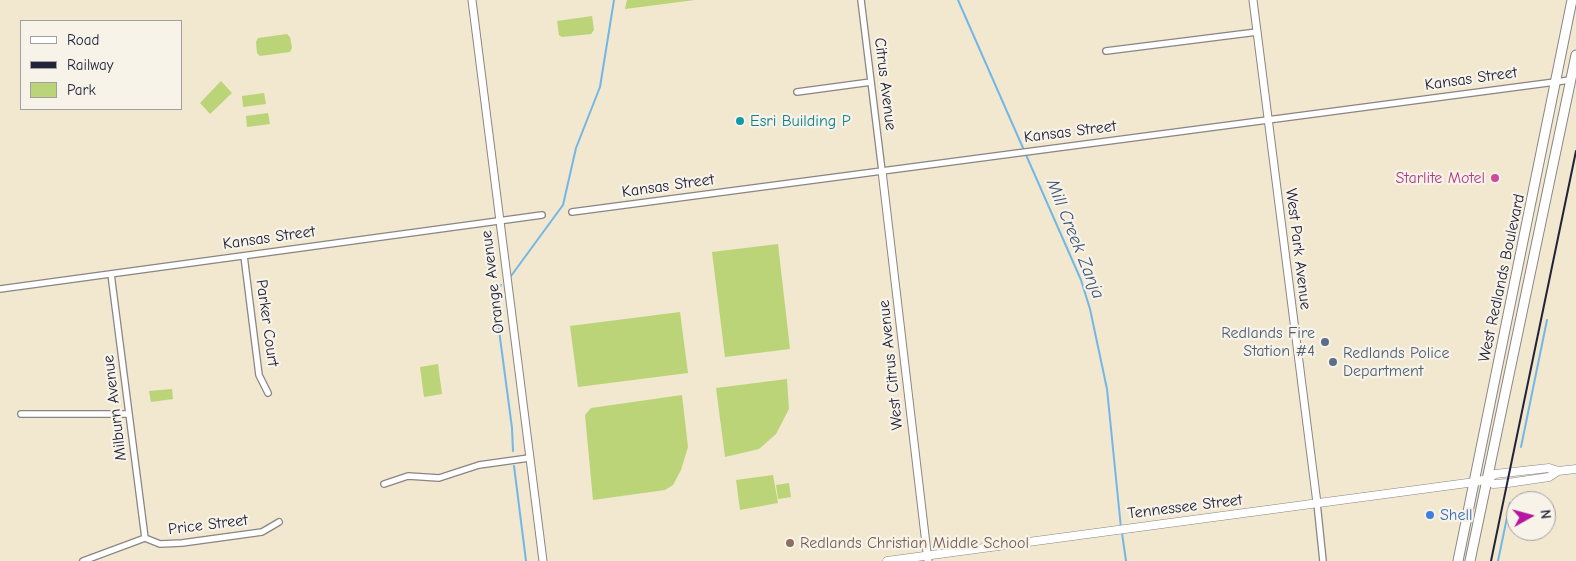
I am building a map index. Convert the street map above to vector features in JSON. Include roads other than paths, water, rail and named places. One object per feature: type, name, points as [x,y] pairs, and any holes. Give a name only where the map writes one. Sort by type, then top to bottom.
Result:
[{"type":"main road","name":"West Redlands Boulevard","points":[[1458,561],[1572,0]]},
{"type":"main road","name":"West Redlands Boulevard","points":[[1470,561],[1576,55]]},
{"type":"main road","name":"Tennessee Street","points":[[887,561],[927,558],[1114,530],[1487,479],[1493,484],[1508,483],[1550,477],[1558,471],[1576,469]]},
{"type":"street","name":"Orange Avenue","points":[[472,0],[542,561]]},
{"type":"street","name":"Citrus Avenue","points":[[860,0],[882,171]]},
{"type":"street","name":"West Park Avenue","points":[[1253,0],[1323,561]]},
{"type":"street","points":[[1106,52],[1257,32]]},
{"type":"street","name":"Kansas Street","points":[[572,212],[1570,80]]},
{"type":"street","points":[[797,92],[872,82]]},
{"type":"street","name":"West Citrus Avenue","points":[[882,171],[927,558]]},
{"type":"street","name":"Kansas Street","points":[[0,289],[542,215]]},
{"type":"street","name":"Parker Court","points":[[244,256],[260,375],[268,393]]},
{"type":"street","name":"Milburn Avenue","points":[[111,274],[145,538]]},
{"type":"street","points":[[21,414],[129,414]]},
{"type":"street","points":[[384,484],[408,476],[439,478],[479,465],[529,458]]},
{"type":"street","name":"Price Street","points":[[83,561],[145,538],[160,544],[182,543],[262,532],[279,522]]},
{"type":"waterway","points":[[511,276],[563,205],[576,148],[600,87],[614,0]]},
{"type":"waterway","name":"Mill Creek Zanja","points":[[958,0],[1081,280],[1090,309],[1107,389],[1121,528]]},
{"type":"waterway","points":[[501,285],[497,290],[495,300],[512,428],[513,451]]},
{"type":"waterway","points":[[1521,447],[1547,320]]},
{"type":"waterway","points":[[514,466],[526,561]]},
{"type":"waterway","points":[[1498,561],[1506,522]]},
{"type":"waterway","name":"Mill Creek Zanja","points":[[1122,533],[1126,561]]},
{"type":"railway","points":[[1491,561],[1576,151]]},
{"type":"place","name":"Esri Building P","points":[[740,121]]},
{"type":"place","name":"Starlite Motel","points":[[1495,178]]},
{"type":"place","name":"Redlands Fire Station #4","points":[[1325,342]]},
{"type":"place","name":"Redlands Police Department","points":[[1333,362]]},
{"type":"place","name":"Shell","points":[[1430,515]]},
{"type":"place","name":"Redlands Christian Middle School","points":[[790,543]]}]
